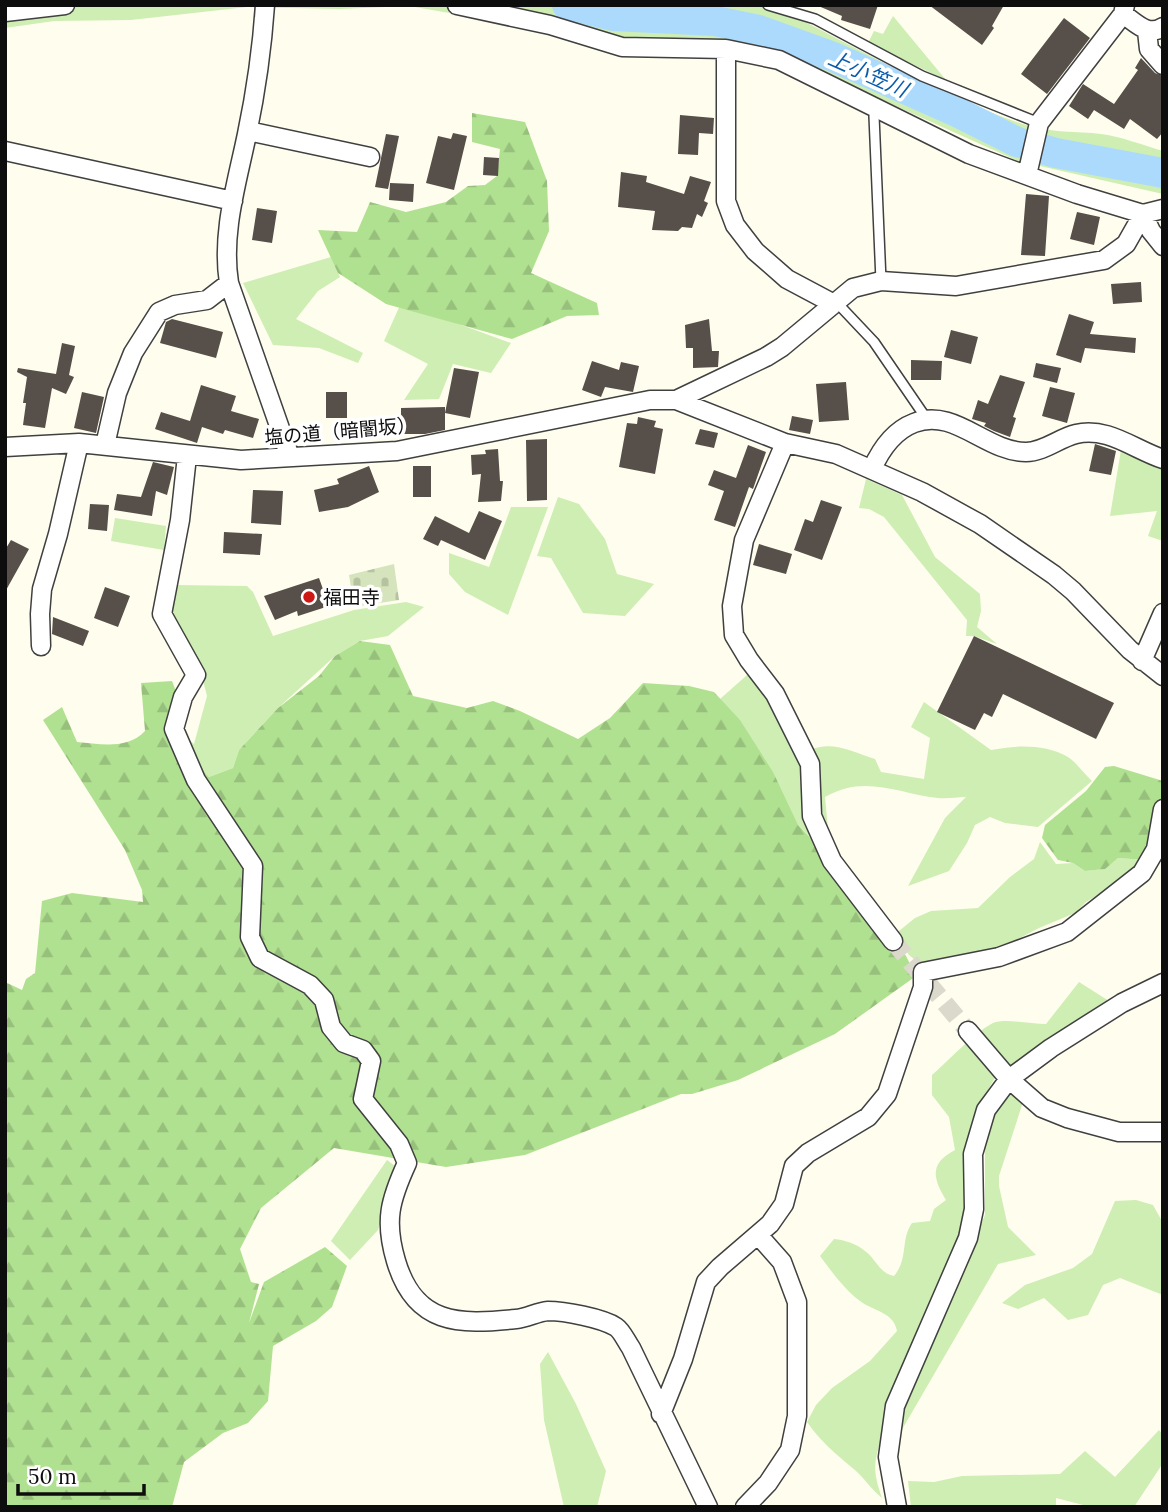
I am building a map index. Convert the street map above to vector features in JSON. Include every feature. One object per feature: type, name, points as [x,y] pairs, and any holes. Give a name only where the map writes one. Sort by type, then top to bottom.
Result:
[{"type":"street","points":[[5,12],[65,5]]},
{"type":"street","points":[[265,5],[261,59],[226,248],[229,283],[290,457]]},
{"type":"street","points":[[457,5],[550,25],[622,47],[726,49],[779,60],[969,154],[1028,172],[1077,194],[1143,214],[1163,209]]},
{"type":"street","points":[[1028,172],[1038,125],[1124,10],[1155,29],[1149,49],[1163,65]]},
{"type":"street","points":[[726,49],[726,201],[735,225],[755,251],[787,279],[834,304]]},
{"type":"street","points":[[248,131],[370,157]]},
{"type":"street","points":[[5,151],[233,201]]},
{"type":"street","points":[[676,400],[766,357],[798,335],[853,288],[881,281],[956,286],[1104,260],[1126,244],[1143,214]]},
{"type":"street","points":[[1143,214],[1163,247]]},
{"type":"street","points":[[105,445],[117,393],[133,353],[159,313],[175,305],[206,300],[229,283]]},
{"type":"street","name":"塩の道（暗闇坂）","points":[[5,447],[79,443],[241,460],[397,451],[650,400],[676,400]]},
{"type":"street","points":[[676,400],[785,443],[836,454],[922,492],[981,524],[1054,575],[1142,661],[1163,676]]},
{"type":"street","points":[[872,469],[879,453],[893,436],[908,425],[926,418],[940,419],[1014,450],[1027,452],[1077,434],[1097,433],[1109,435],[1163,459]]},
{"type":"street","points":[[41,646],[42,589],[79,443]]},
{"type":"street","points":[[785,443],[744,540],[732,606],[734,635],[780,702],[810,764],[812,816],[832,861],[894,941]]},
{"type":"street","points":[[187,456],[180,520],[162,614],[196,675],[183,697],[174,729],[196,780],[253,866],[250,937],[260,958],[310,985],[324,1000],[331,1027],[344,1043],[363,1050],[371,1061],[363,1098],[399,1144],[407,1163],[388,1214],[389,1237],[403,1283],[429,1312],[453,1321],[518,1319],[547,1311],[601,1320],[618,1328],[631,1348],[708,1507]]},
{"type":"street","points":[[1142,661],[1163,613]]},
{"type":"street","points":[[661,1414],[683,1359],[706,1282],[720,1267],[759,1236],[784,1205],[794,1166],[808,1153],[868,1117],[887,1094],[923,987],[923,972],[999,957],[1067,932],[1142,873],[1156,849],[1163,809]]},
{"type":"street","points":[[897,1507],[888,1457],[895,1406],[968,1238],[974,1209],[973,1154],[986,1110],[1009,1079],[1051,1048],[1122,1003],[1163,984]]},
{"type":"street","points":[[968,1031],[1009,1079],[1042,1108],[1067,1118],[1119,1132],[1163,1132]]},
{"type":"street","points":[[745,1507],[768,1483],[790,1450],[797,1416],[797,1302],[782,1262],[759,1236]]},
{"type":"lane","points":[[768,5],[815,19],[922,76],[1038,125]]},
{"type":"lane","points":[[879,109],[874,116],[881,281]]},
{"type":"lane","points":[[834,304],[840,306],[874,342],[926,418]]},
{"type":"green space","points":[[5,5],[765,5],[775,7],[930,86],[993,114],[1035,128],[1109,135],[1163,151],[1163,194],[1018,161],[889,103],[779,60],[588,37],[409,6],[340,9],[247,7],[131,20],[54,21],[5,28]]},
{"type":"green space","points":[[893,16],[946,80],[868,43],[874,31],[883,34]]},
{"type":"green space","points":[[472,113],[525,122],[547,181],[549,231],[531,273],[597,303],[599,315],[567,316],[512,339],[386,304],[338,273],[318,230],[357,232],[370,202],[406,212],[446,202],[468,186],[485,185],[497,176],[500,149],[472,142]]},
{"type":"green space","points":[[331,257],[340,277],[318,291],[296,319],[363,353],[358,363],[319,348],[273,345],[243,283]]},
{"type":"green space","points":[[401,303],[511,343],[491,373],[453,364],[439,399],[404,400],[428,364],[384,341]]},
{"type":"green space","points":[[1121,450],[1163,463],[1163,541],[1148,536],[1157,511],[1110,516]]},
{"type":"green space","points":[[866,479],[902,495],[935,557],[980,594],[981,611],[977,627],[997,644],[966,636],[967,620],[884,517],[869,509],[859,508]]},
{"type":"green space","points":[[558,497],[579,504],[605,539],[617,574],[654,584],[625,616],[583,613],[551,558],[537,556]]},
{"type":"green space","points":[[511,507],[548,507],[508,615],[465,592],[449,574],[449,553],[489,567]]},
{"type":"green space","points":[[115,518],[166,526],[164,550],[111,541]]},
{"type":"green space","points":[[394,564],[399,600],[354,607],[349,575]]},
{"type":"green space","points":[[176,585],[247,586],[253,592],[273,636],[354,610],[406,602],[424,607],[388,636],[360,641],[335,656],[278,708],[239,750],[233,768],[209,777],[188,756],[174,729],[194,744],[207,696],[202,677],[169,608]]},
{"type":"green space","points":[[360,641],[390,645],[413,696],[467,708],[493,701],[578,739],[610,718],[643,683],[689,686],[714,692],[740,720],[773,772],[798,825],[862,892],[906,956],[916,976],[835,1034],[738,1080],[692,1094],[681,1094],[525,1155],[446,1167],[334,1148],[261,1208],[240,1249],[251,1282],[259,1284],[249,1323],[264,1282],[325,1247],[347,1266],[332,1307],[316,1321],[273,1346],[268,1401],[248,1423],[223,1433],[184,1462],[172,1507],[5,1507],[5,982],[22,990],[26,979],[35,973],[42,901],[72,893],[143,902],[142,890],[125,850],[43,720],[62,707],[77,742],[113,744],[130,741],[145,731],[141,683],[172,681],[181,704],[183,750],[209,777],[233,768],[239,750],[278,708],[319,676],[335,656]]},
{"type":"green space","points":[[755,668],[810,750],[826,746],[842,748],[875,759],[881,772],[924,779],[930,738],[911,727],[924,702],[991,750],[1020,747],[1050,750],[1068,757],[1092,781],[1038,827],[1005,823],[990,817],[975,825],[949,871],[908,886],[945,818],[966,797],[938,798],[867,786],[839,790],[825,797],[828,829],[820,814],[823,850],[798,825],[720,699]]},
{"type":"green space","points":[[1114,766],[1163,781],[1163,797],[1158,804],[1145,860],[1118,858],[1105,869],[1085,871],[1073,863],[1058,860],[1042,838],[1045,825],[1086,791],[1105,767]]},
{"type":"green space","points":[[1040,842],[1056,864],[1073,863],[1085,871],[1104,869],[1118,858],[1145,860],[1118,888],[1104,891],[1086,902],[1075,913],[993,952],[928,965],[909,955],[894,935],[915,918],[931,911],[978,908],[1010,877],[1034,859]]},
{"type":"green space","points":[[1079,982],[1109,1001],[997,1074],[980,1104],[963,1241],[884,1427],[875,1469],[882,1498],[807,1422],[816,1405],[832,1388],[870,1361],[897,1331],[892,1320],[860,1301],[849,1291],[820,1256],[834,1239],[847,1241],[862,1249],[881,1269],[894,1276],[899,1269],[906,1236],[912,1223],[930,1221],[934,1209],[946,1200],[936,1178],[937,1165],[955,1150],[949,1117],[932,1095],[932,1075],[973,1037],[996,1022],[1046,1024]]},
{"type":"green space","points":[[1004,1085],[1023,1102],[999,1176],[999,1186],[1008,1227],[1036,1255],[998,1264],[900,1433],[903,1402],[985,1215],[985,1141]]},
{"type":"green space","points":[[387,1160],[399,1169],[378,1230],[350,1260],[331,1241]]},
{"type":"green space","points":[[1136,1200],[1153,1205],[1163,1223],[1163,1295],[1120,1278],[1103,1285],[1088,1315],[1068,1320],[1044,1298],[1018,1309],[1002,1303],[1025,1285],[1073,1268],[1092,1254],[1115,1201]]},
{"type":"green space","points":[[548,1352],[576,1404],[606,1471],[597,1507],[564,1507],[544,1420],[540,1364]]},
{"type":"green space","points":[[1159,1430],[1163,1435],[1163,1463],[1134,1507],[1091,1507],[1056,1498],[1056,1507],[911,1507],[908,1481],[934,1482],[962,1476],[1060,1474],[1085,1451],[1115,1477]]},
{"type":"building","points":[[816,5],[878,5],[870,29],[841,20],[842,16]]},
{"type":"building","points":[[929,5],[1004,5],[992,26],[994,28],[982,45]]},
{"type":"building","points":[[1064,18],[1090,38],[1047,94],[1021,74]]},
{"type":"building","points":[[1141,58],[1155,73],[1163,76],[1163,132],[1157,139],[1130,119],[1124,129],[1094,110],[1088,119],[1069,106],[1083,84],[1114,104],[1138,70],[1135,68]]},
{"type":"building","points":[[680,115],[714,118],[713,134],[699,133],[698,155],[678,154]]},
{"type":"building","points":[[453,133],[467,136],[454,190],[426,183],[438,136],[451,139]]},
{"type":"building","points":[[386,134],[399,136],[388,189],[375,187]]},
{"type":"building","points":[[484,157],[499,158],[498,176],[483,175]]},
{"type":"building","points":[[621,172],[647,176],[646,182],[684,194],[690,176],[711,182],[704,201],[708,203],[702,217],[697,214],[692,228],[682,227],[678,231],[652,230],[655,211],[618,207]]},
{"type":"building","points":[[390,183],[414,184],[413,202],[389,200]]},
{"type":"building","points":[[1026,194],[1049,196],[1045,256],[1021,255]]},
{"type":"building","points":[[257,208],[277,211],[272,243],[252,240]]},
{"type":"building","points":[[1077,212],[1100,217],[1094,245],[1070,239]]},
{"type":"building","points":[[1141,282],[1142,302],[1113,304],[1111,284]]},
{"type":"building","points":[[1069,314],[1094,322],[1090,334],[1136,338],[1135,353],[1085,348],[1081,363],[1056,355]]},
{"type":"building","points":[[172,319],[223,332],[216,358],[160,343],[166,322]]},
{"type":"building","points":[[709,319],[712,351],[719,351],[718,367],[693,368],[693,348],[686,348],[685,325]]},
{"type":"building","points":[[951,330],[978,337],[971,364],[944,357]]},
{"type":"building","points":[[62,343],[75,346],[69,375],[74,377],[66,394],[52,388],[45,428],[23,425],[27,377],[17,372],[18,368],[56,374]]},
{"type":"building","points":[[911,360],[942,361],[941,380],[911,380]]},
{"type":"building","points":[[592,361],[619,370],[621,362],[639,366],[633,392],[605,387],[601,397],[582,390]]},
{"type":"building","points":[[1036,363],[1061,368],[1057,383],[1033,377]]},
{"type":"building","points":[[454,368],[479,372],[470,418],[445,413]]},
{"type":"building","points":[[1000,375],[1025,382],[1013,417],[1016,418],[1010,437],[984,426],[986,423],[972,419],[978,400],[988,404]]},
{"type":"building","points":[[846,382],[849,420],[819,422],[816,384]]},
{"type":"building","points":[[201,385],[236,396],[231,411],[259,419],[253,438],[225,430],[223,434],[202,427],[197,443],[155,429],[161,412],[190,421]]},
{"type":"building","points":[[1050,387],[1075,393],[1067,423],[1042,416]]},
{"type":"building","points":[[82,392],[104,397],[96,433],[74,428]]},
{"type":"building","points":[[326,392],[347,392],[347,418],[326,418]]},
{"type":"building","points":[[445,407],[445,430],[425,434],[401,434],[401,408]]},
{"type":"building","points":[[792,416],[813,420],[810,434],[789,430]]},
{"type":"building","points":[[638,417],[656,421],[654,427],[663,429],[655,474],[619,467],[627,423],[637,424]]},
{"type":"building","points":[[700,429],[718,433],[714,448],[695,444]]},
{"type":"building","points":[[547,439],[547,500],[527,501],[526,440]]},
{"type":"building","points":[[1095,444],[1116,451],[1111,475],[1089,471]]},
{"type":"building","points":[[748,445],[766,452],[753,489],[749,487],[735,527],[714,520],[724,491],[708,485],[714,470],[736,478]]},
{"type":"building","points":[[498,449],[500,481],[503,481],[501,501],[478,502],[481,474],[472,475],[471,455],[486,454],[485,450]]},
{"type":"building","points":[[153,462],[174,467],[167,495],[156,491],[152,516],[114,510],[117,494],[141,497]]},
{"type":"building","points":[[369,466],[379,492],[348,507],[319,512],[314,490],[339,484],[337,479]]},
{"type":"building","points":[[413,466],[431,466],[431,497],[413,497]]},
{"type":"building","points":[[253,490],[283,491],[281,525],[251,523]]},
{"type":"building","points":[[821,500],[842,507],[822,560],[794,550],[805,519],[813,522]]},
{"type":"building","points":[[90,504],[109,505],[107,531],[88,529]]},
{"type":"building","points":[[479,511],[502,521],[485,560],[441,540],[438,546],[423,539],[435,516],[469,533]]},
{"type":"building","points":[[224,532],[262,534],[260,555],[223,553]]},
{"type":"building","points":[[11,540],[29,549],[5,592],[5,550]]},
{"type":"building","points":[[759,544],[792,554],[786,574],[753,565]]},
{"type":"building","points":[[319,578],[329,606],[298,616],[297,611],[275,620],[264,596]]},
{"type":"building","points":[[105,587],[130,596],[118,627],[94,618]]},
{"type":"building","points":[[53,617],[89,631],[83,646],[52,634]]},
{"type":"building","points":[[974,636],[1114,703],[1096,739],[1003,694],[992,717],[984,713],[975,730],[937,712]]},
{"type":"waterway","name":"上小笠川","points":[[567,5],[613,16],[715,21],[759,30],[831,56],[1017,142],[1056,153],[1163,173]]},
{"type":"tunnel","points":[[893,941],[968,1031]]},
{"type":"place","name":"福田寺","points":[[309,597]]}]
